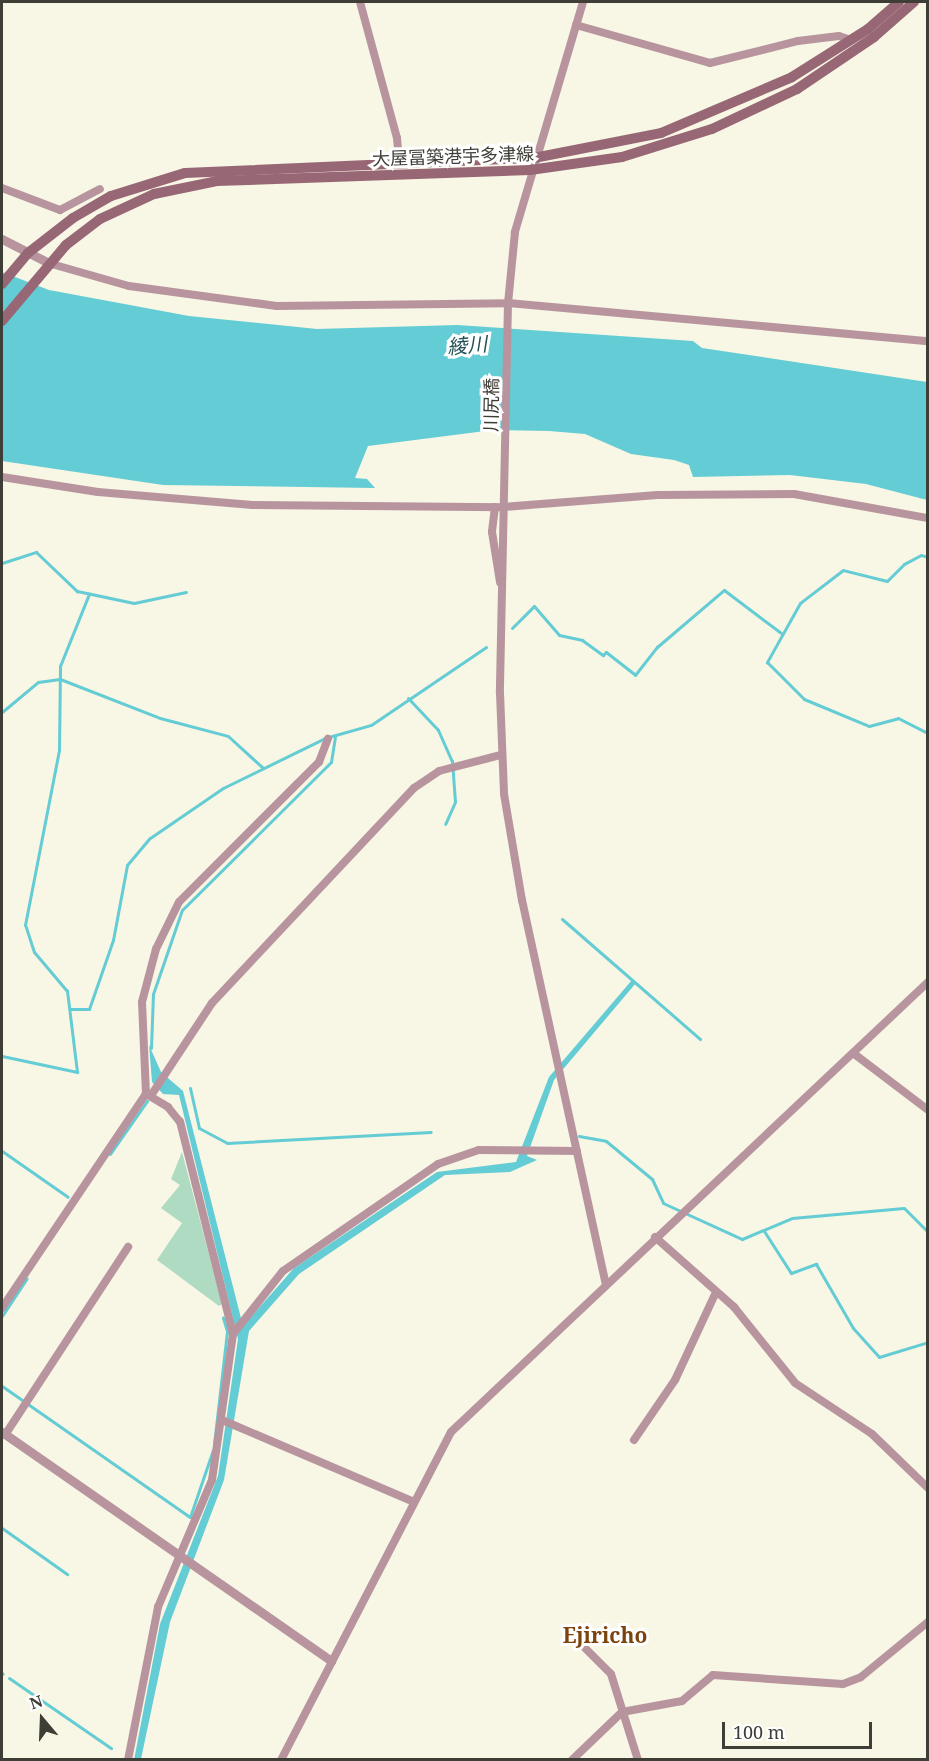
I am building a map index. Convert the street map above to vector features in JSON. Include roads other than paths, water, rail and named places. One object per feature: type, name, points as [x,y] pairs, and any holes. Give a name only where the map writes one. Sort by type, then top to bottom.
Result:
[{"type":"main road","name":"大屋冨築港宇多津線","points":[[2,284],[18,263],[46,238],[111,196],[150,181],[218,169],[534,158],[613,146],[707,118],[782,83],[852,40],[899,2]]},
{"type":"main road","name":"大屋冨築港宇多津線","points":[[2,321],[47,262],[57,253],[117,209],[154,194],[218,181],[530,170],[622,157],[712,129],[837,64],[914,2]]},
{"type":"street","points":[[360,2],[397,138],[399,163]]},
{"type":"street","name":"川尻橋","points":[[583,2],[530,170],[515,232],[508,307],[500,504],[501,754],[522,900],[606,1284]]},
{"type":"street","points":[[576,25],[710,63],[798,41],[838,36],[852,40]]},
{"type":"street","points":[[2,189],[60,210],[100,189]]},
{"type":"street","points":[[2,239],[47,262],[129,286],[277,306],[508,307],[927,340]]},
{"type":"street","points":[[2,477],[192,502],[500,504],[646,496],[794,494],[927,518]]},
{"type":"street","points":[[128,1760],[150,1636],[212,1480],[223,1421],[234,1332],[180,1122],[151,1093],[142,1002],[175,910],[196,881],[319,762],[328,739]]},
{"type":"street","points":[[2,1308],[212,1003],[414,788],[452,766],[501,754]]},
{"type":"street","points":[[281,1760],[439,1447],[471,1409],[927,982]]},
{"type":"street","points":[[853,1053],[927,1110]]},
{"type":"street","points":[[234,1332],[242,1318],[283,1271],[438,1164],[479,1150],[577,1151]]},
{"type":"street","points":[[655,1237],[716,1292],[795,1383],[872,1434],[927,1488]]},
{"type":"street","points":[[128,1247],[3,1433],[331,1660]]},
{"type":"street","points":[[634,1440],[675,1380],[716,1292]]},
{"type":"street","points":[[223,1421],[237,1424],[318,1465],[412,1501]]},
{"type":"street","points":[[572,1760],[622,1712],[682,1701],[722,1672],[758,1682],[852,1681],[927,1622]]},
{"type":"street","points":[[574,1637],[610,1674],[638,1760]]},
{"type":"water","name":"綾川","points":[[2,272],[49,290],[189,316],[317,329],[457,325],[693,341],[702,348],[927,382],[927,500],[866,484],[790,475],[693,477],[689,465],[674,460],[631,454],[585,434],[549,431],[493,430],[368,446],[355,478],[367,479],[375,488],[163,485],[2,461]]},
{"type":"water","points":[[632,980],[636,983],[554,1080],[527,1156],[537,1160],[510,1172],[445,1175],[299,1274],[249,1331],[224,1480],[170,1622],[141,1759],[134,1760],[160,1624],[218,1476],[238,1339],[179,1095],[163,1094],[152,1082],[149,1045],[161,1072],[183,1091],[243,1326],[294,1268],[437,1172],[516,1162],[549,1077]]},
{"type":"waterway","points":[[2,563],[36,552],[77,591],[134,603],[186,592]]},
{"type":"waterway","points":[[928,557],[921,555],[904,564],[887,581],[843,570],[800,603],[767,662],[804,699],[869,726],[898,718],[928,733]]},
{"type":"waterway","points":[[512,628],[534,606],[559,635],[582,640],[603,655],[606,652],[635,675],[657,647],[724,590],[781,633]]},
{"type":"waterway","points":[[2,1056],[77,1072],[67,991],[34,952],[25,925],[59,750],[60,666],[89,594]]},
{"type":"waterway","points":[[70,1009],[89,1009],[113,940],[127,865],[150,838],[223,788],[325,738],[371,725],[486,647]]},
{"type":"waterway","points":[[2,712],[38,682],[60,679],[160,718],[228,736],[263,768]]},
{"type":"waterway","points":[[408,698],[438,730],[452,761],[455,802],[445,824]]},
{"type":"waterway","points":[[151,1048],[153,994],[182,910],[331,762],[335,737]]},
{"type":"waterway","points":[[562,919],[700,1039]]},
{"type":"waterway","points":[[190,1088],[199,1128],[227,1143],[431,1132]]},
{"type":"waterway","points":[[110,1154],[147,1101]]},
{"type":"waterway","points":[[579,1136],[606,1141],[652,1179],[663,1203],[742,1239],[792,1218],[904,1208],[928,1232]]},
{"type":"waterway","points":[[2,1151],[68,1197]]},
{"type":"waterway","points":[[764,1231],[791,1273],[816,1264],[853,1328],[879,1357],[928,1342]]},
{"type":"waterway","points":[[2,1316],[27,1278]]},
{"type":"waterway","points":[[214,1444],[227,1331],[223,1318]]},
{"type":"waterway","points":[[2,1386],[190,1517],[213,1450]]},
{"type":"waterway","points":[[2,1528],[67,1574]]},
{"type":"waterway","points":[[9,1678],[111,1748]]},
{"type":"district","name":"Ejiricho","points":[[605,1635]]}]
